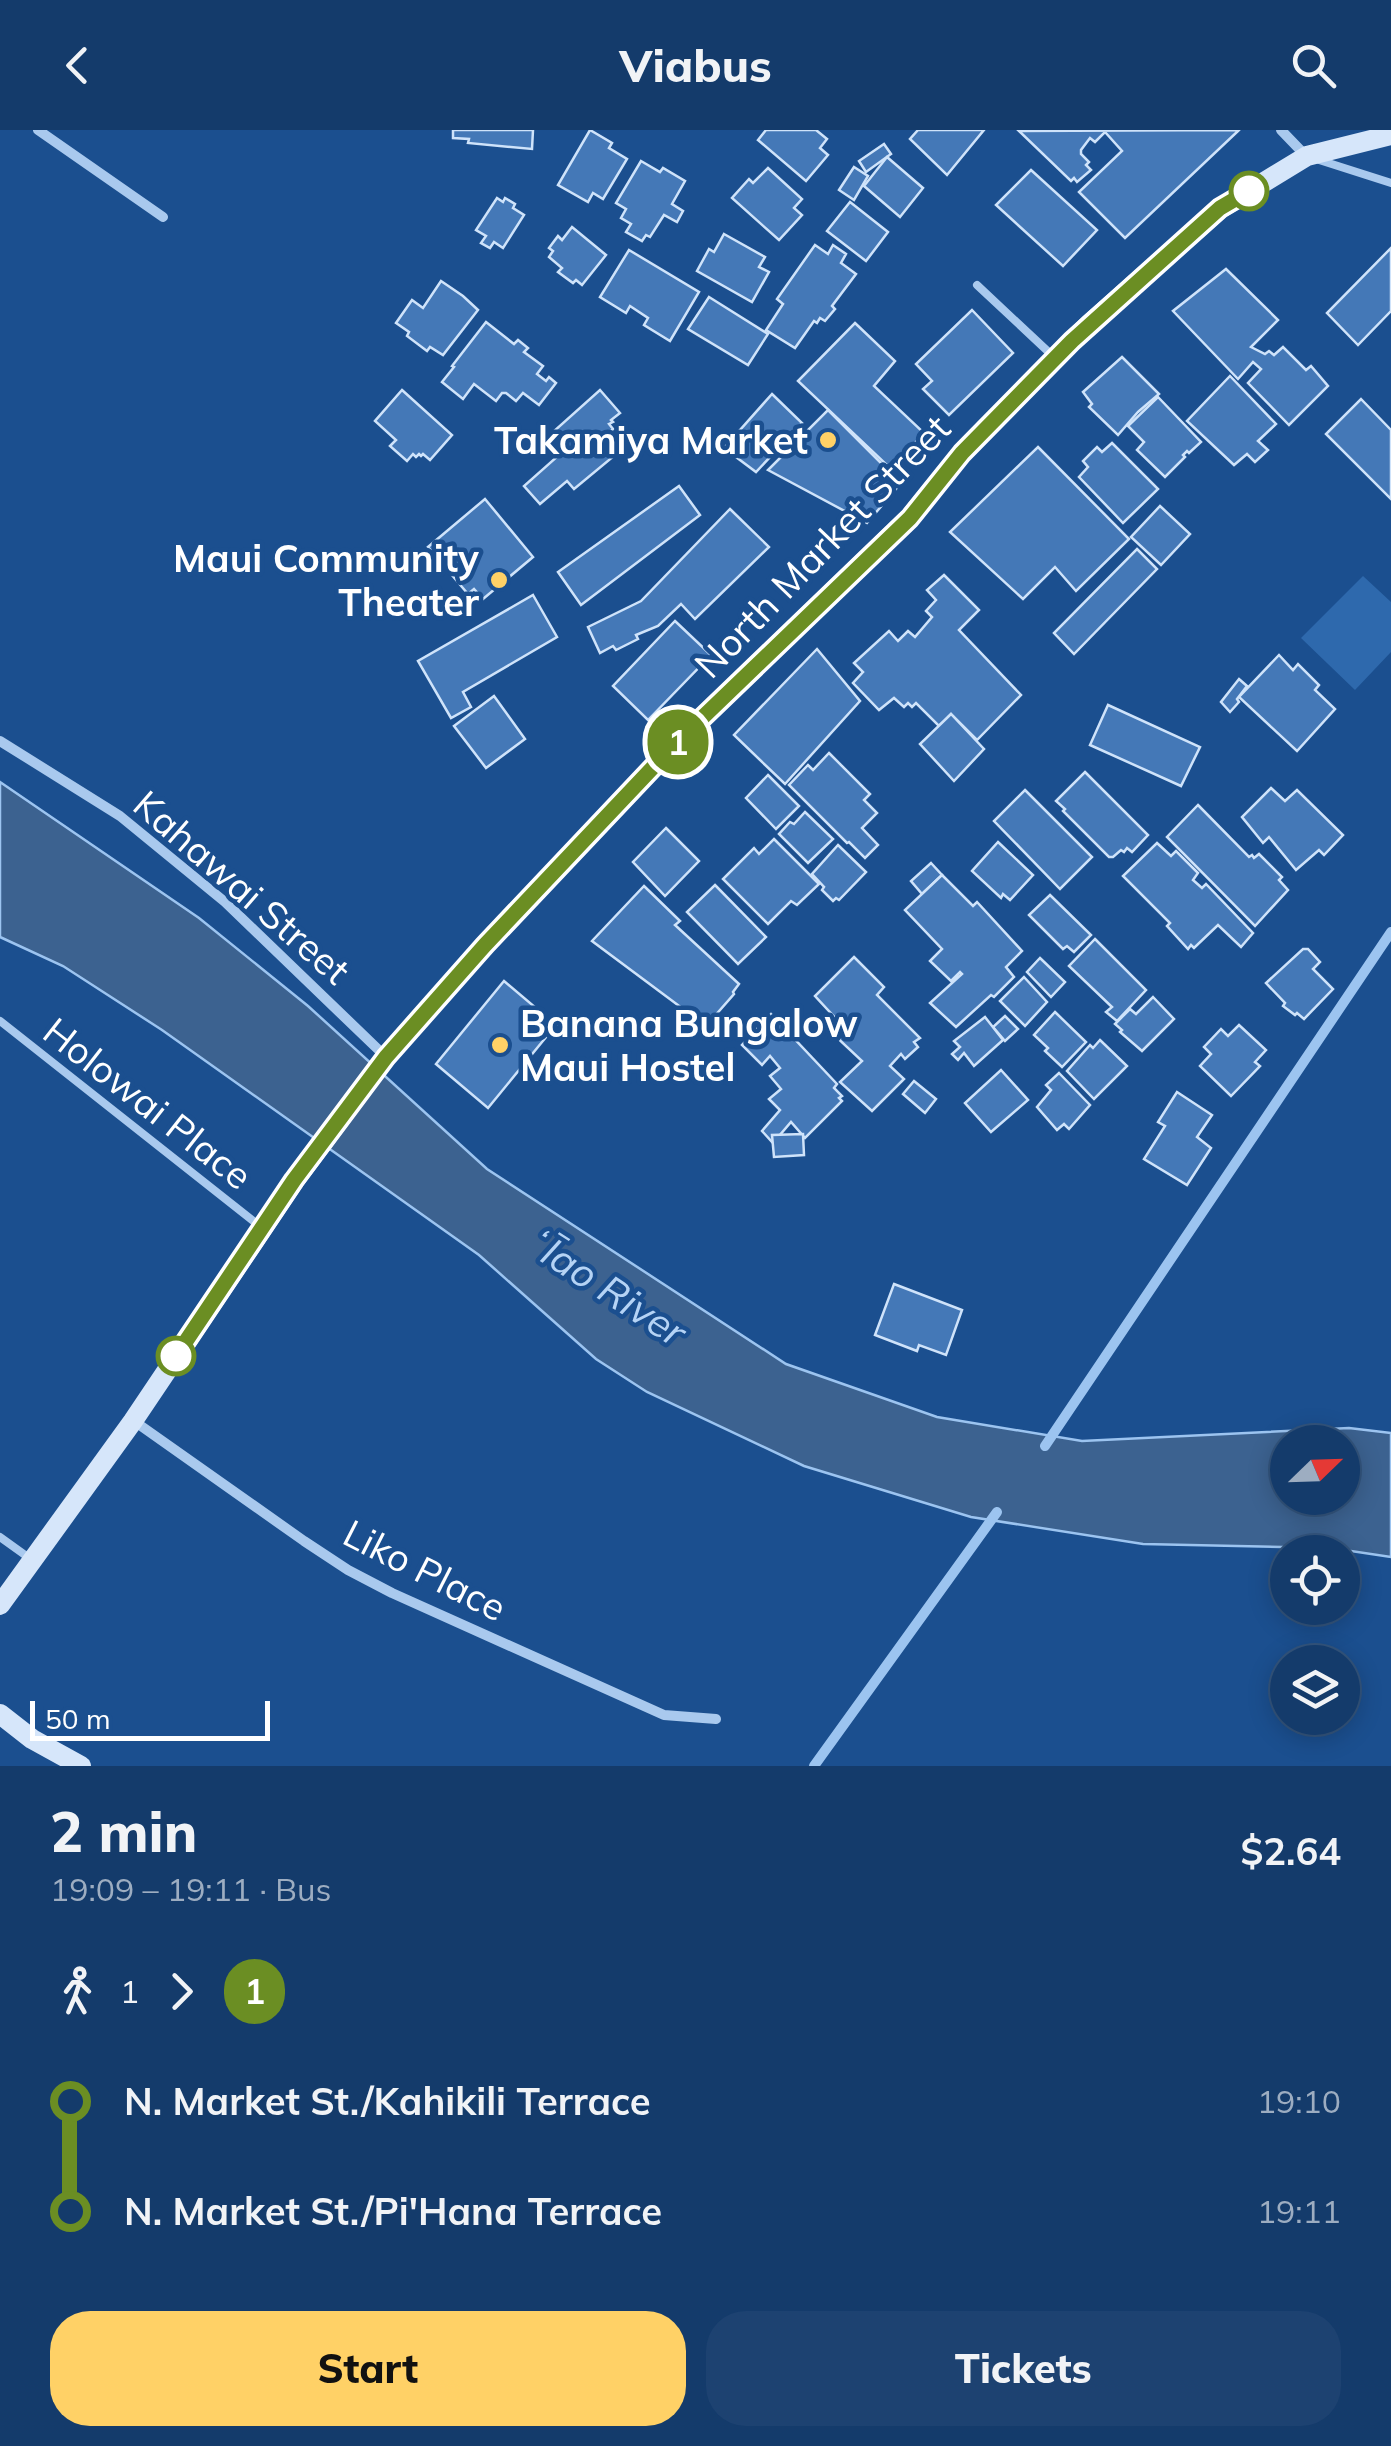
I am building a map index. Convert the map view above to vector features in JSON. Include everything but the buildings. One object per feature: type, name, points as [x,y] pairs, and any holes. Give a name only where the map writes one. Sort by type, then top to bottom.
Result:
[{"type":"street","points":[[38,130],[164,217]]},
{"type":"street","points":[[1281,130],[1307,156]]},
{"type":"street","name":"North Market Street","points":[[0,1605],[133,1420],[315,1151],[386,1057],[485,945],[662,758],[910,518],[962,453],[1090,324],[1220,208],[1307,156],[1391,135]]},
{"type":"street","name":"Kahawai Street","points":[[0,741],[136,828],[225,902],[386,1057]]},
{"type":"street","name":"Liko Place","points":[[133,1420],[348,1570],[664,1715],[716,1719]]},
{"type":"street","points":[[0,1714],[32,1740],[81,1766]]},
{"type":"lane","points":[[1307,156],[1391,183]]},
{"type":"lane","points":[[976,285],[1054,358]]},
{"type":"lane","name":"Holowai Place","points":[[0,1021],[261,1227]]},
{"type":"lane","points":[[0,1537],[32,1560]]},
{"type":"shaded area","points":[[1363,576],[1391,602],[1391,652],[1355,690],[1301,638]]},
{"type":"water","name":"ʻĪao River","points":[[0,782],[199,918],[308,1006],[487,1169],[786,1364],[937,1417],[1082,1441],[1270,1432],[1270,1515],[1360,1515],[1360,1429],[1391,1433],[1391,1557],[1360,1552],[1360,1535],[1270,1535],[1270,1547],[1143,1544],[971,1517],[804,1466],[647,1392],[596,1359],[479,1255],[162,1030],[63,966],[0,937]]},
{"type":"waterway","points":[[1045,1446],[1391,932]]},
{"type":"waterway","points":[[814,1766],[997,1512]]},
{"type":"bus line","name":"1","points":[[176,1356],[294,1180],[386,1057],[485,945],[676,743],[910,518],[962,453],[1072,341],[1220,208],[1249,191]]},
{"type":"place","name":"Takamiya Market","points":[[828,440]]},
{"type":"place","name":"Maui Community Theater","points":[[499,580]]},
{"type":"place","name":"Banana Bungalow Maui Hostel","points":[[500,1045]]}]
